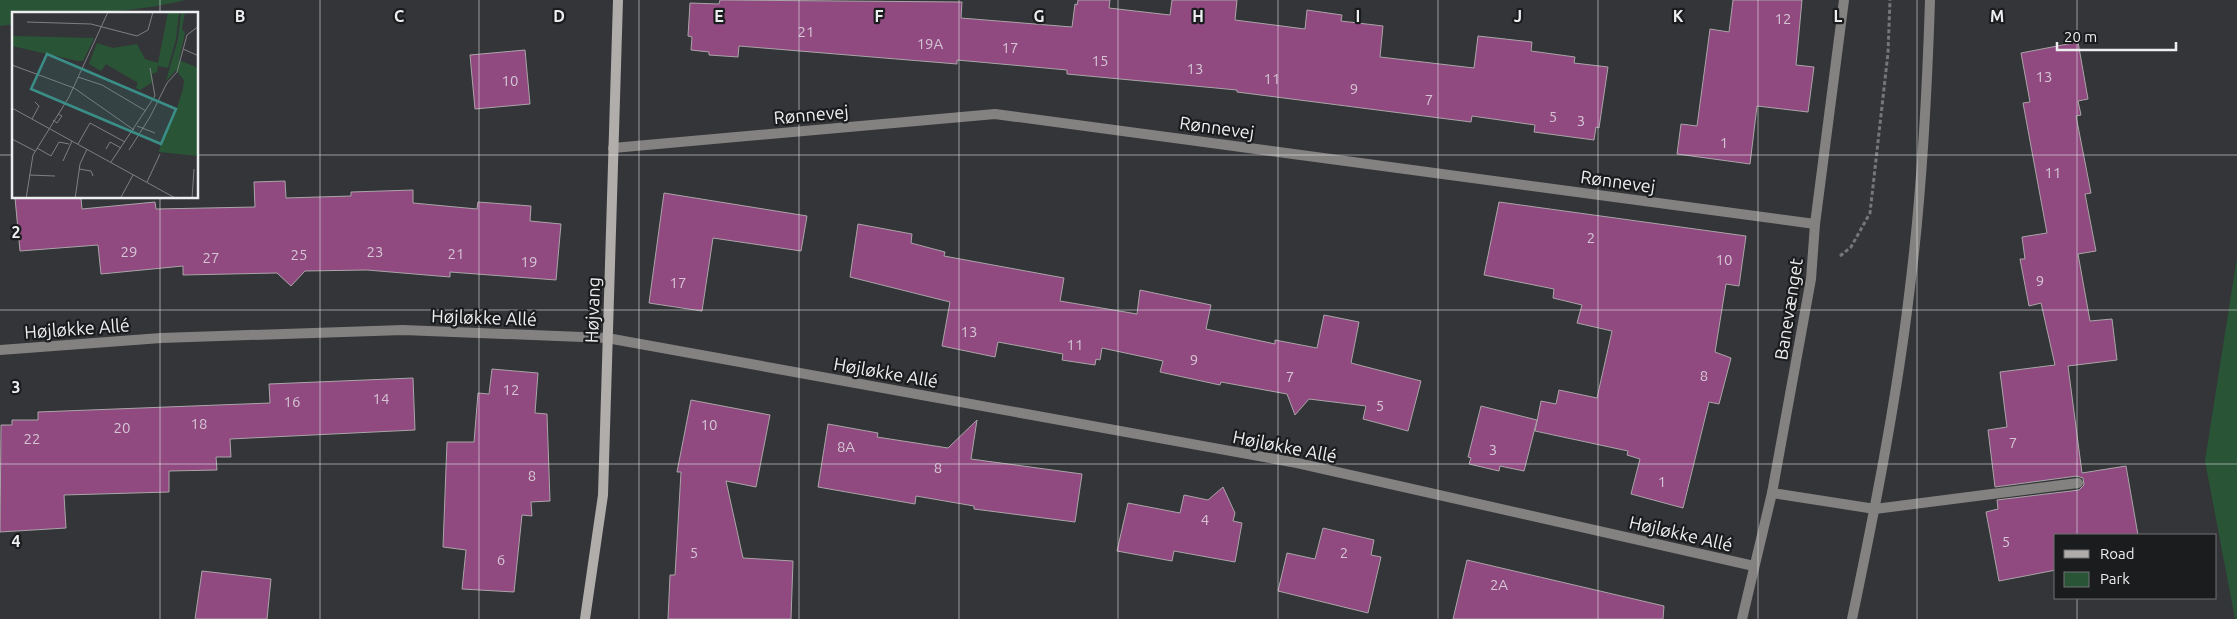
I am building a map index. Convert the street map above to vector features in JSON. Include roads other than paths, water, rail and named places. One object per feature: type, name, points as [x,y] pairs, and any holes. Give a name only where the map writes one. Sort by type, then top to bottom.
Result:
[{"type":"street","name":"Højvang","points":[[585,619],[603,495],[618,0]]},
{"type":"street","name":"Banevænget","points":[[1742,619],[1772,493],[1811,279],[1815,224],[1844,0]]},
{"type":"street","points":[[1852,619],[1875,509],[1910,288],[1927,106],[1930,0]]},
{"type":"street","name":"Rønnevej","points":[[613,148],[995,114],[1815,224]]},
{"type":"street","name":"Højløkke Allé","points":[[0,350],[161,338],[403,330],[607,338],[1297,463],[1754,566]]},
{"type":"street","points":[[1772,493],[1875,509],[2078,483]]}]
